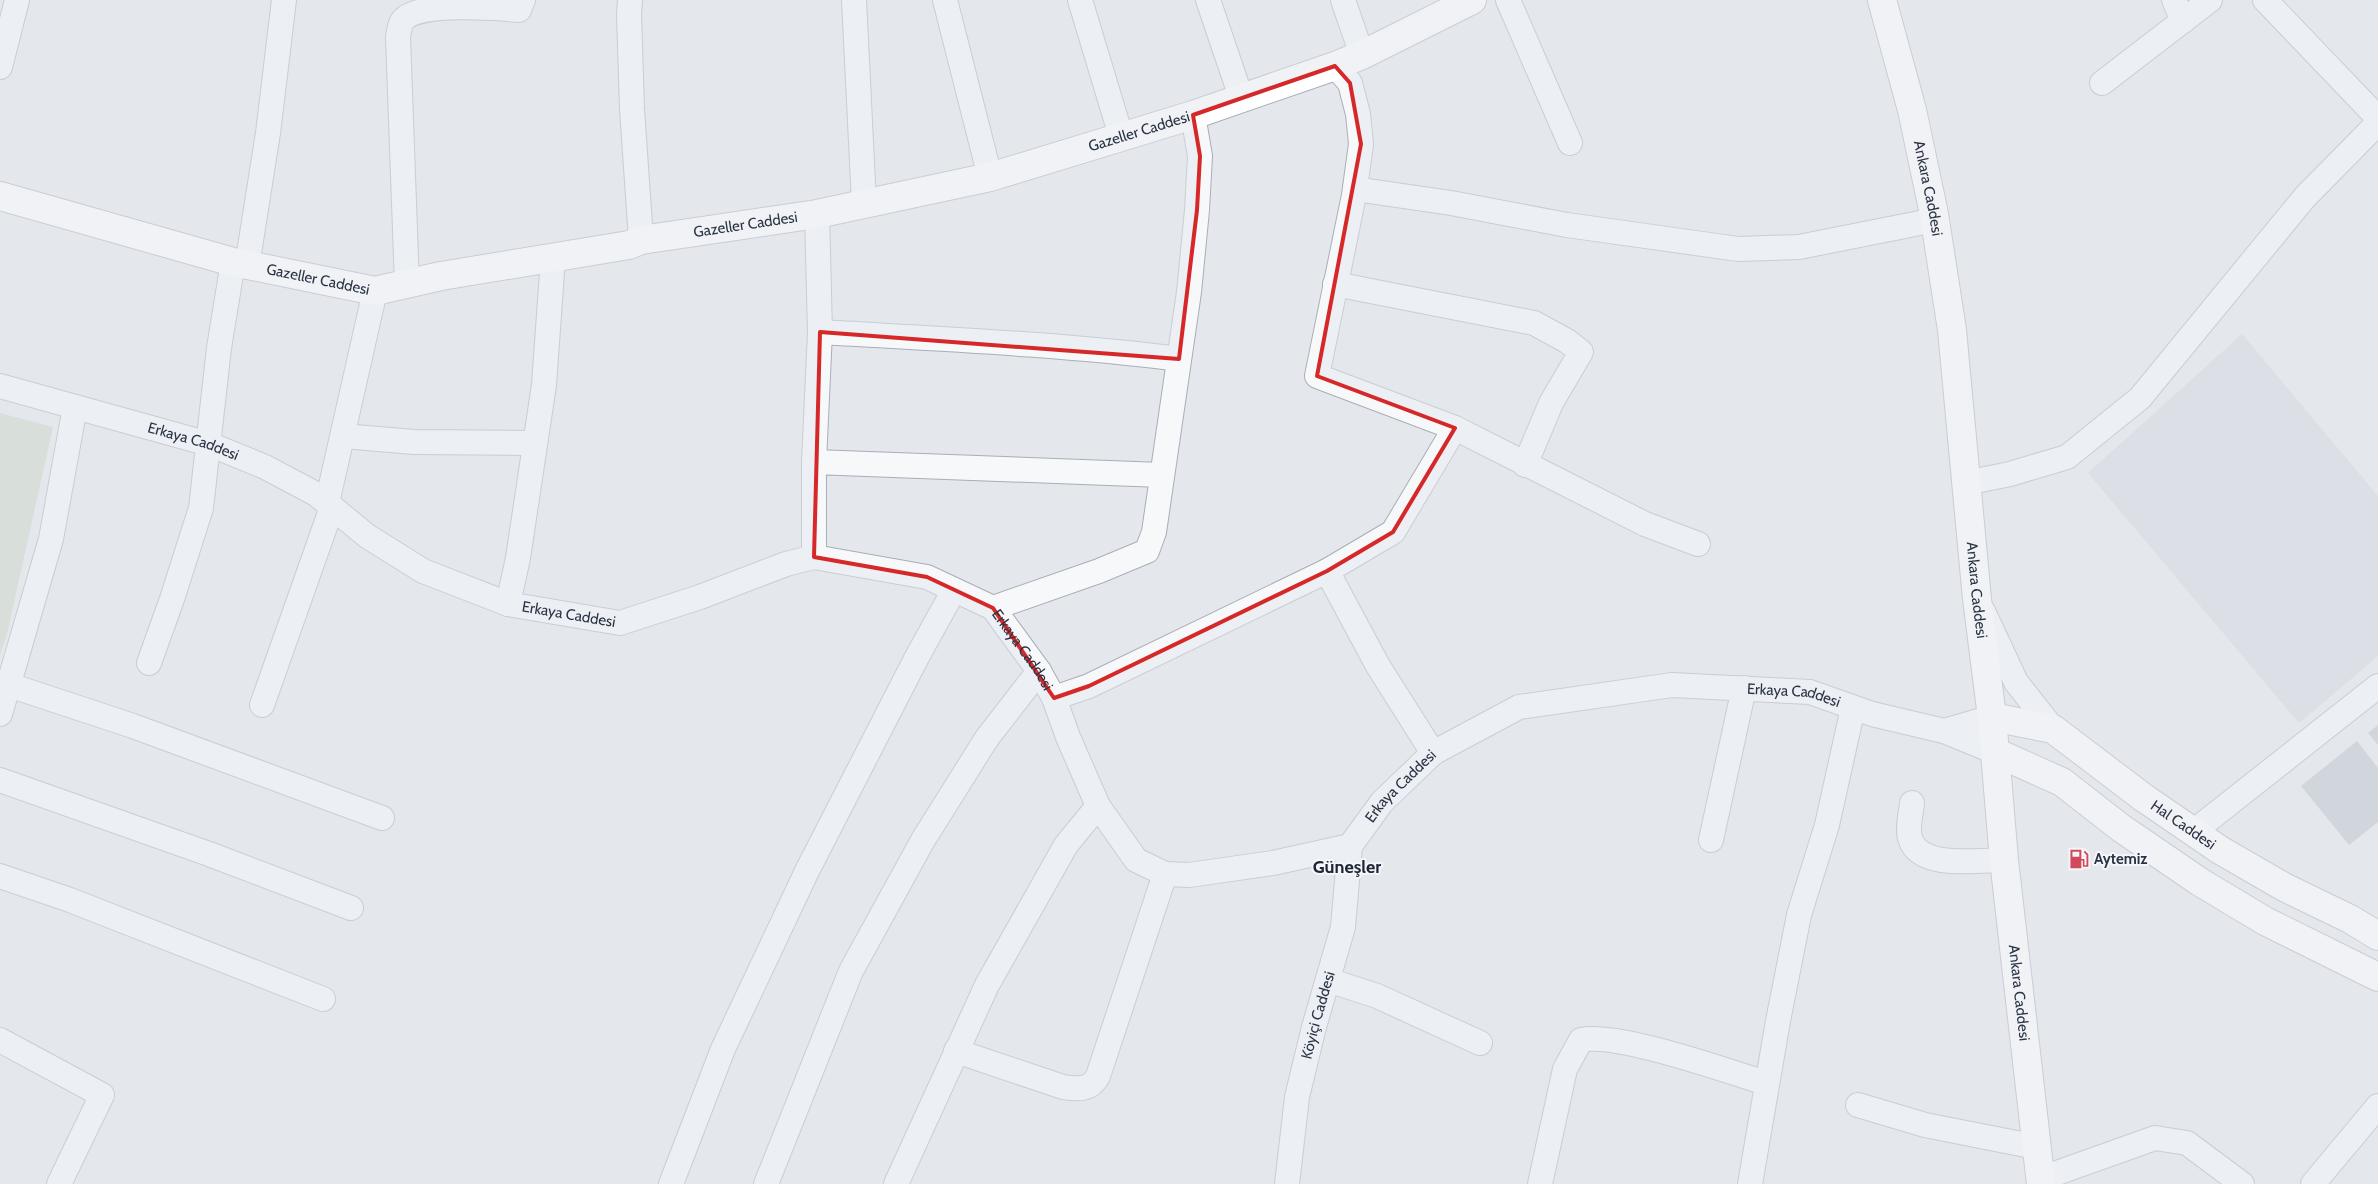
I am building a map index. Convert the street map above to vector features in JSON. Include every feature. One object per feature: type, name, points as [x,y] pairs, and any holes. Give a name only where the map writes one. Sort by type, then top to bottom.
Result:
[{"type":"street","points":[[0,68],[17,0]]},
{"type":"street","points":[[149,663],[201,508],[219,348],[240,264],[268,133],[284,0]]},
{"type":"street","points":[[407,285],[398,37],[401,23],[405,18],[432,9],[491,8],[519,10],[523,0]]},
{"type":"street","points":[[630,0],[632,109],[641,240]]},
{"type":"street","points":[[854,0],[864,203]]},
{"type":"street","points":[[945,0],[990,177]]},
{"type":"street","points":[[1080,0],[1121,136]]},
{"type":"street","points":[[1208,0],[1241,97]]},
{"type":"street","points":[[1343,0],[1362,55]]},
{"type":"street","name":"Gazeller Caddesi","points":[[0,196],[240,264],[375,292],[441,276],[629,245],[641,240],[817,214],[990,177],[1193,115],[1335,66],[1362,55],[1472,0]]},
{"type":"street","points":[[1508,0],[1570,143]]},
{"type":"street","name":"Ankara Caddesi","points":[[1882,0],[1912,110],[1935,220],[1952,330],[1977,599],[1992,717],[2004,860],[2041,1182]]},
{"type":"street","points":[[2102,84],[2178,10],[2210,0]]},
{"type":"street","points":[[2266,0],[2378,118]]},
{"type":"street","points":[[1335,66],[1350,83],[1358,114],[1361,144],[1355,189],[1318,376],[1455,428],[1645,524],[1698,544]]},
{"type":"street","points":[[993,608],[1099,571],[1146,551],[1154,532],[1189,292],[1197,210],[1200,156],[1193,115]]},
{"type":"street","points":[[1966,482],[2010,474],[2067,457],[2140,398],[2305,197],[2378,123]]},
{"type":"street","points":[[1355,189],[1451,203],[1567,225],[1738,249],[1799,247],[1935,220]]},
{"type":"street","points":[[814,556],[814,462],[820,332],[817,214]]},
{"type":"street","points":[[508,604],[518,558],[544,385],[553,258]]},
{"type":"street","points":[[1335,284],[1534,323],[1567,341],[1581,352],[1551,403],[1525,465]]},
{"type":"street","points":[[262,705],[330,505],[343,436],[375,292]]},
{"type":"street","points":[[820,332],[996,342],[1126,352],[1179,359]]},
{"type":"street","name":"Erkaya Caddesi","points":[[0,386],[209,444],[265,467],[316,494],[367,536],[423,571],[508,604],[620,622],[700,597],[786,564],[814,556],[926,577],[993,608],[1039,671],[1054,698],[1068,737],[1098,806],[1136,860],[1165,874],[1189,875],[1273,863],[1350,846],[1382,802],[1433,753],[1519,707],[1672,686],[1810,692],[1853,708],[1912,725],[1944,731],[1995,752]]},
{"type":"street","points":[[0,714],[52,539],[75,407]]},
{"type":"street","points":[[1054,698],[1089,686],[1327,572],[1393,532],[1455,428]]},
{"type":"street","points":[[343,436],[414,442],[534,443]]},
{"type":"street","points":[[814,462],[1162,475]]},
{"type":"street","points":[[1327,572],[1378,666],[1433,753]]},
{"type":"street","points":[[671,1184],[723,1048],[803,880],[917,657],[954,590]]},
{"type":"street","points":[[1977,599],[2016,682],[2053,729]]},
{"type":"street","points":[[766,1184],[851,971],[928,832],[987,738],[1039,671]]},
{"type":"street","points":[[9,685],[133,726],[382,818]]},
{"type":"street","points":[[2193,832],[2378,686]]},
{"type":"street","points":[[1711,840],[1744,688]]},
{"type":"street","points":[[1750,1184],[1766,1083],[1799,915],[1827,825],[1853,708]]},
{"type":"street","points":[[1944,731],[1992,717]]},
{"type":"street","name":"Hal Caddesi","points":[[1992,717],[2053,729],[2144,798],[2193,832],[2284,887],[2350,919],[2378,936]]},
{"type":"street","points":[[1995,752],[2062,782],[2121,828],[2200,882],[2266,921],[2378,977]]},
{"type":"street","points":[[0,780],[190,847],[351,908]]},
{"type":"street","points":[[1912,803],[1909,836],[1913,846],[1923,854],[1936,861],[2004,860]]},
{"type":"street","points":[[896,1184],[956,1051],[988,986],[1066,845],[1098,806]]},
{"type":"street","name":"Köyiçi Caddesi","points":[[1287,1184],[1297,1097],[1343,927],[1350,846]]},
{"type":"street","points":[[956,1051],[1063,1087],[1078,1090],[1090,1086],[1098,1076],[1165,874]]},
{"type":"street","points":[[0,876],[70,900],[323,999]]},
{"type":"street","points":[[1328,980],[1377,996],[1480,1043]]},
{"type":"street","points":[[1540,1184],[1565,1069],[1581,1040],[1592,1038],[1649,1048],[1766,1083]]},
{"type":"street","points":[[0,1040],[102,1094],[59,1184]]},
{"type":"street","points":[[1858,1105],[1925,1125],[2036,1147]]},
{"type":"street","points":[[2312,1184],[2378,1106]]},
{"type":"street","points":[[2041,1182],[2155,1138],[2187,1143],[2242,1184]]},
{"type":"highlighted area","points":[[1335,66],[1350,83],[1361,144],[1317,376],[1455,428],[1393,532],[1327,571],[1089,686],[1054,698],[993,608],[927,577],[814,557],[820,332],[1179,359],[1197,210],[1200,156],[1193,115]]},
{"type":"shaded area","points":[[2242,334],[2378,496],[2378,656],[2299,723],[2088,473]]},
{"type":"green space","points":[[0,413],[53,427],[7,634],[0,655]]},
{"type":"building","points":[[2378,725],[2378,745],[2368,733]]},
{"type":"building","points":[[2357,741],[2378,768],[2378,822],[2349,845],[2301,786]]},
{"type":"place","name":"Aytemiz","points":[[2079,859]]},
{"type":"district","name":"Güneşler","points":[[1347,867]]}]
